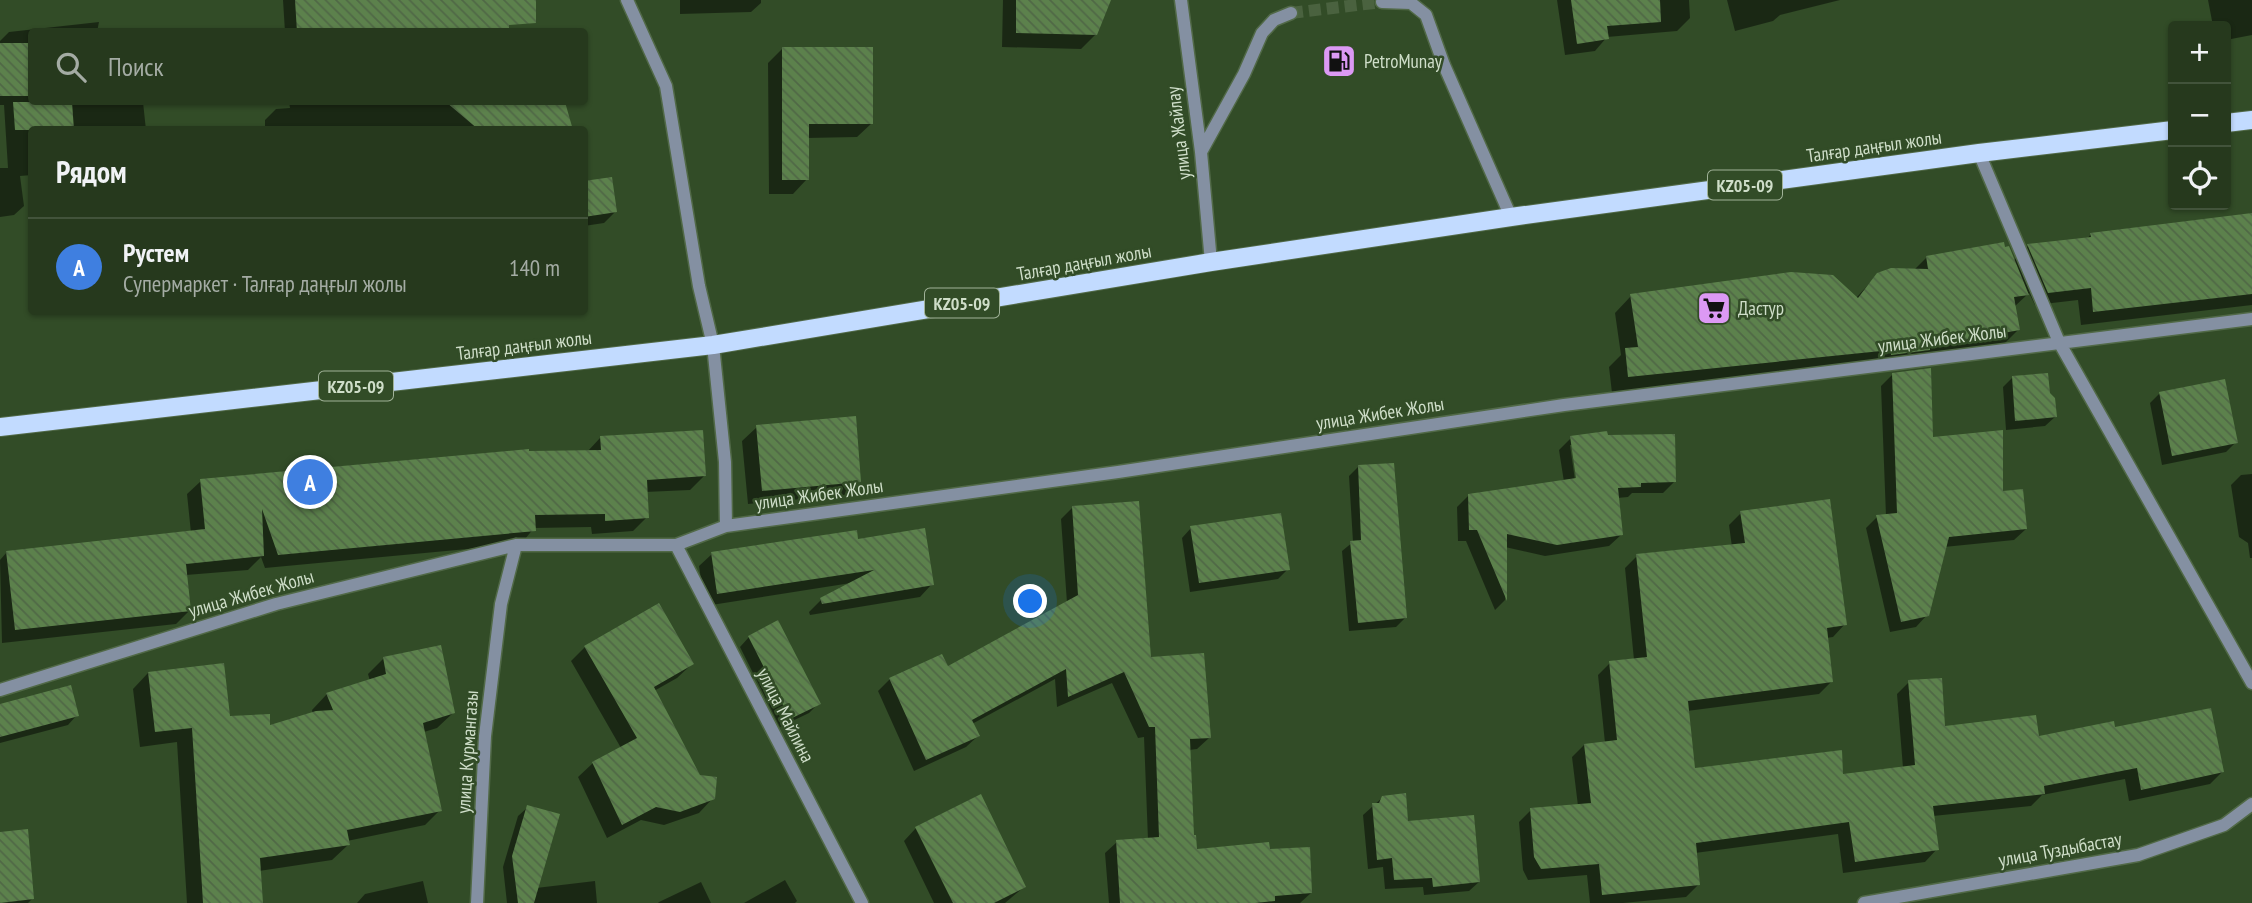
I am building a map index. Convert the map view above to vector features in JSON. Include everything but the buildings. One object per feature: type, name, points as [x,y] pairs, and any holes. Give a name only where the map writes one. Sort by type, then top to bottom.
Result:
[{"type":"main road","points":[[2231,123],[2252,120]]},
{"type":"main road","name":"Талғар даңғыл жолы","points":[[0,426],[713,345],[1211,262],[1511,217],[1979,153],[2168,131]]},
{"type":"street","points":[[627,0],[666,86],[699,286],[713,345],[725,461],[726,526]]},
{"type":"street","name":"улица Жайлау","points":[[1181,0],[1211,262]]},
{"type":"street","points":[[1382,2],[1411,4],[1426,15],[1444,65],[1511,217]]},
{"type":"street","points":[[1200,152],[1244,74],[1262,33],[1273,20],[1292,13]]},
{"type":"street","points":[[1979,153],[2059,342],[2252,683]]},
{"type":"street","name":"улица Жибек Жолы","points":[[0,690],[276,604],[516,545],[676,545],[726,526],[1118,472],[1564,405],[2252,318]]},
{"type":"street","name":"улица Курмангазы","points":[[477,903],[485,736],[501,604],[516,545]]},
{"type":"street","name":"улица Майлина","points":[[676,545],[862,903]]},
{"type":"street","name":"улица Туздыбастау","points":[[1864,903],[2138,856],[2224,825],[2252,804]]},
{"type":"tunnel","points":[[1291,13],[1382,2]]},
{"type":"place","name":"PetroMunay","points":[[1339,61]]},
{"type":"place","name":"Дастур","points":[[1714,308]]},
{"type":"place","name":"Рустем","points":[[310,482]]}]
